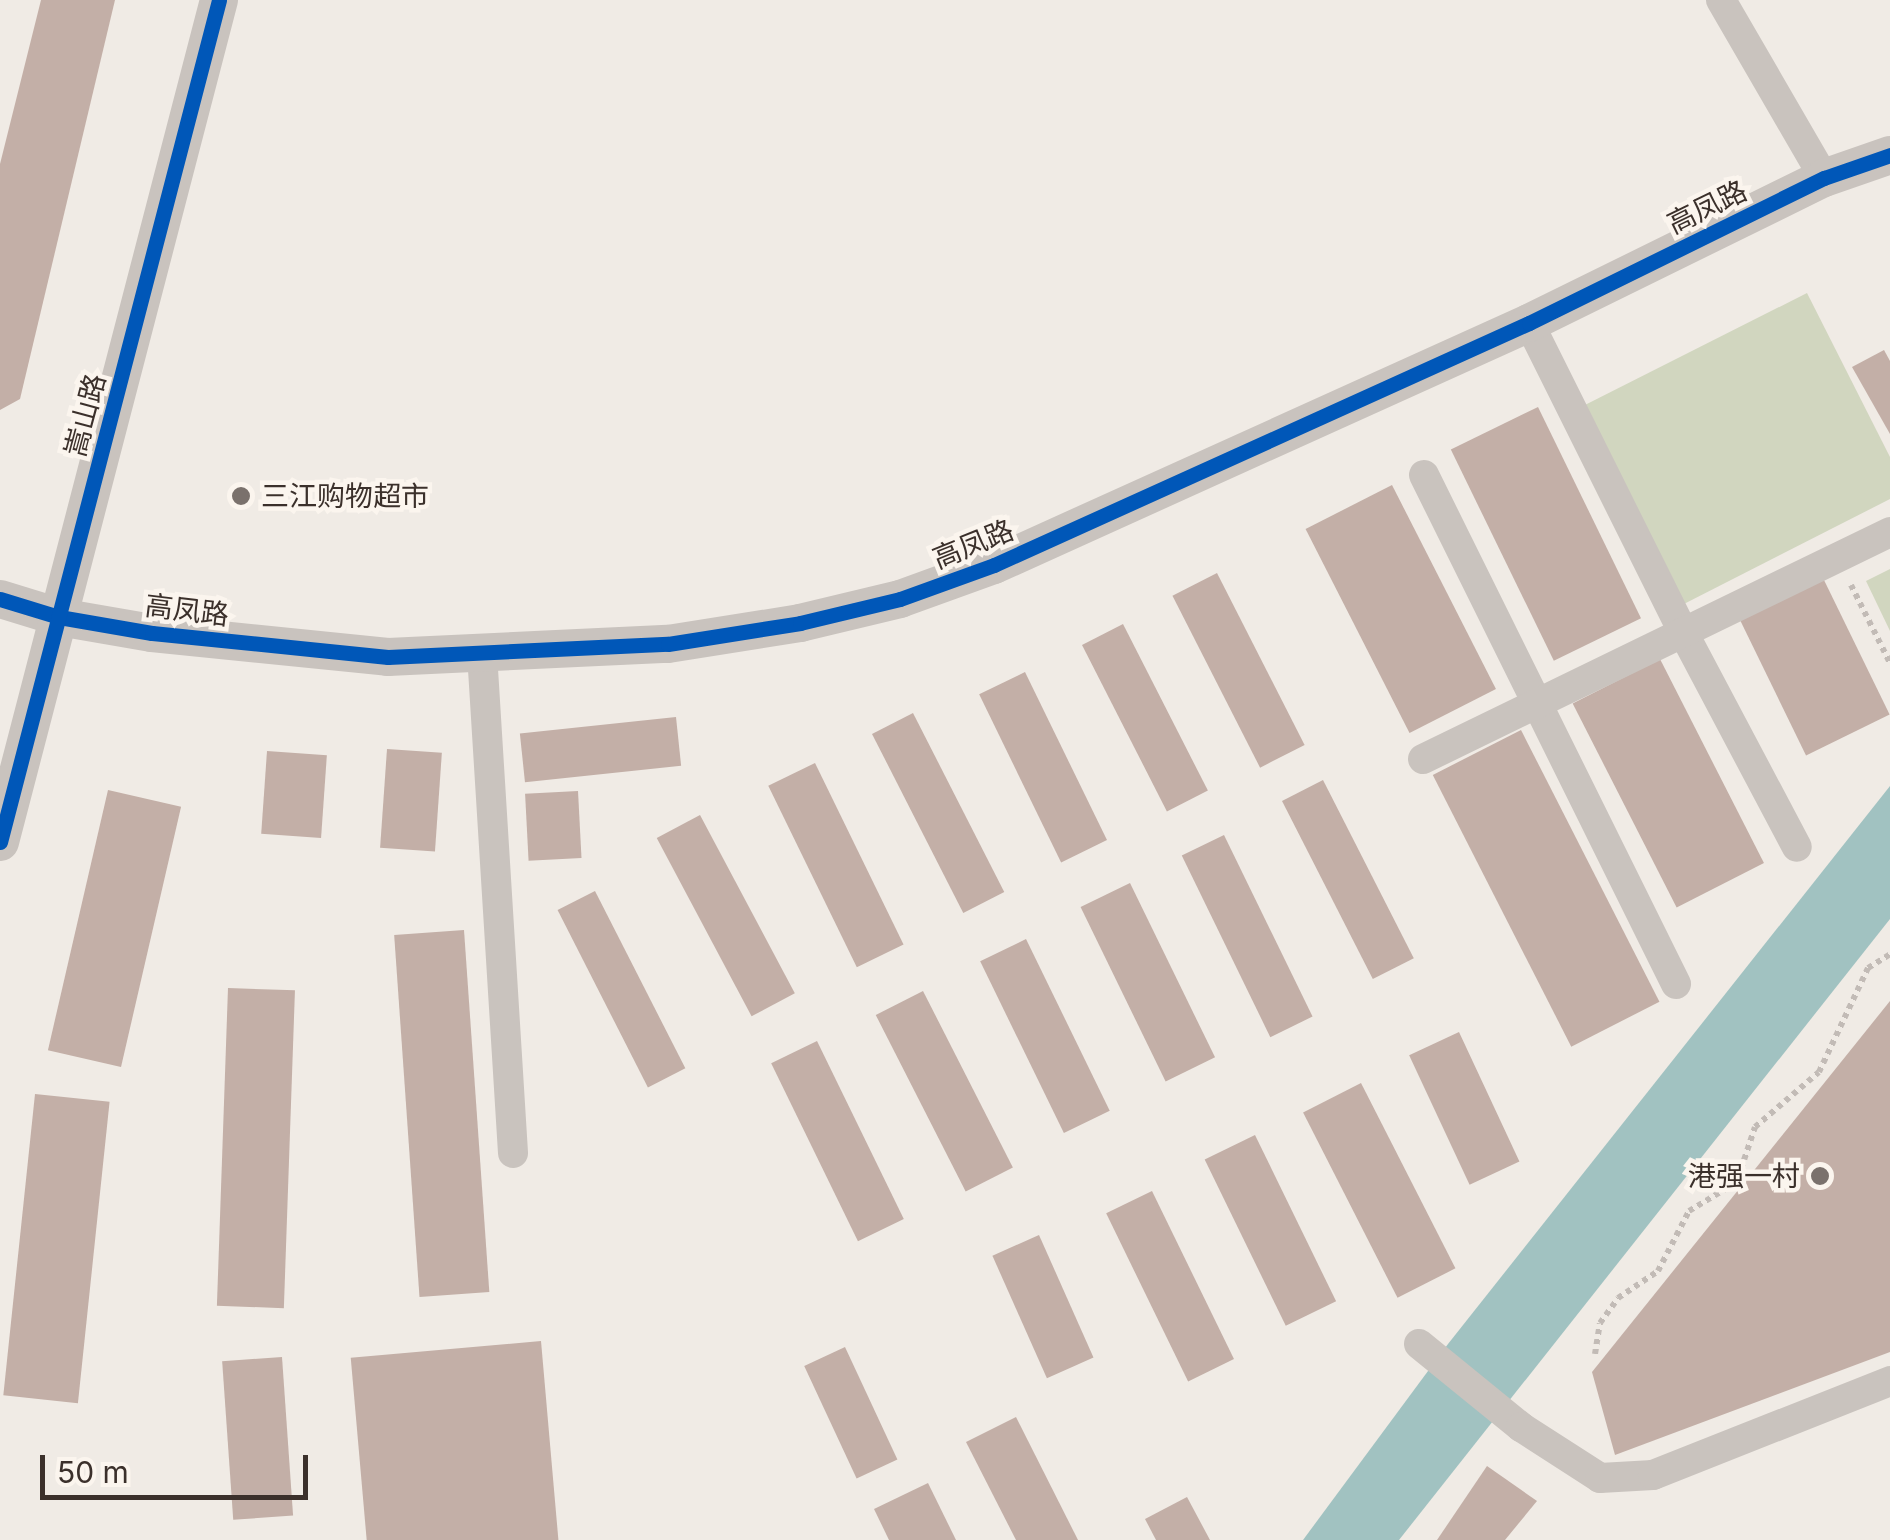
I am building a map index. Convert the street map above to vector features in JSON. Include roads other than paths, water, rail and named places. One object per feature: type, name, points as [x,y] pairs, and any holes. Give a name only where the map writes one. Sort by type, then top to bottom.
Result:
[{"type":"street","name":"嵩山路","points":[[0,842],[219,0]]},
{"type":"street","points":[[1721,0],[1824,178]]},
{"type":"street","name":"高凤路","points":[[0,599],[59,617],[152,633],[388,657],[668,644],[800,624],[900,599],[994,565],[1529,323],[1824,178],[1890,155]]},
{"type":"street","points":[[1529,323],[1682,632],[1796,848]]},
{"type":"street","points":[[1424,475],[1676,984]]},
{"type":"street","points":[[1423,759],[1890,532]]},
{"type":"street","points":[[482,653],[513,1152]]},
{"type":"street","points":[[1419,1344],[1521,1428],[1600,1478],[1653,1474],[1890,1381]]},
{"type":"water","points":[[1890,786],[1890,919],[1399,1540],[1303,1540],[1448,1344]]},
{"type":"place","name":"三江购物超市","points":[[241,496]]},
{"type":"place","name":"港强一村","points":[[1820,1176]]}]
